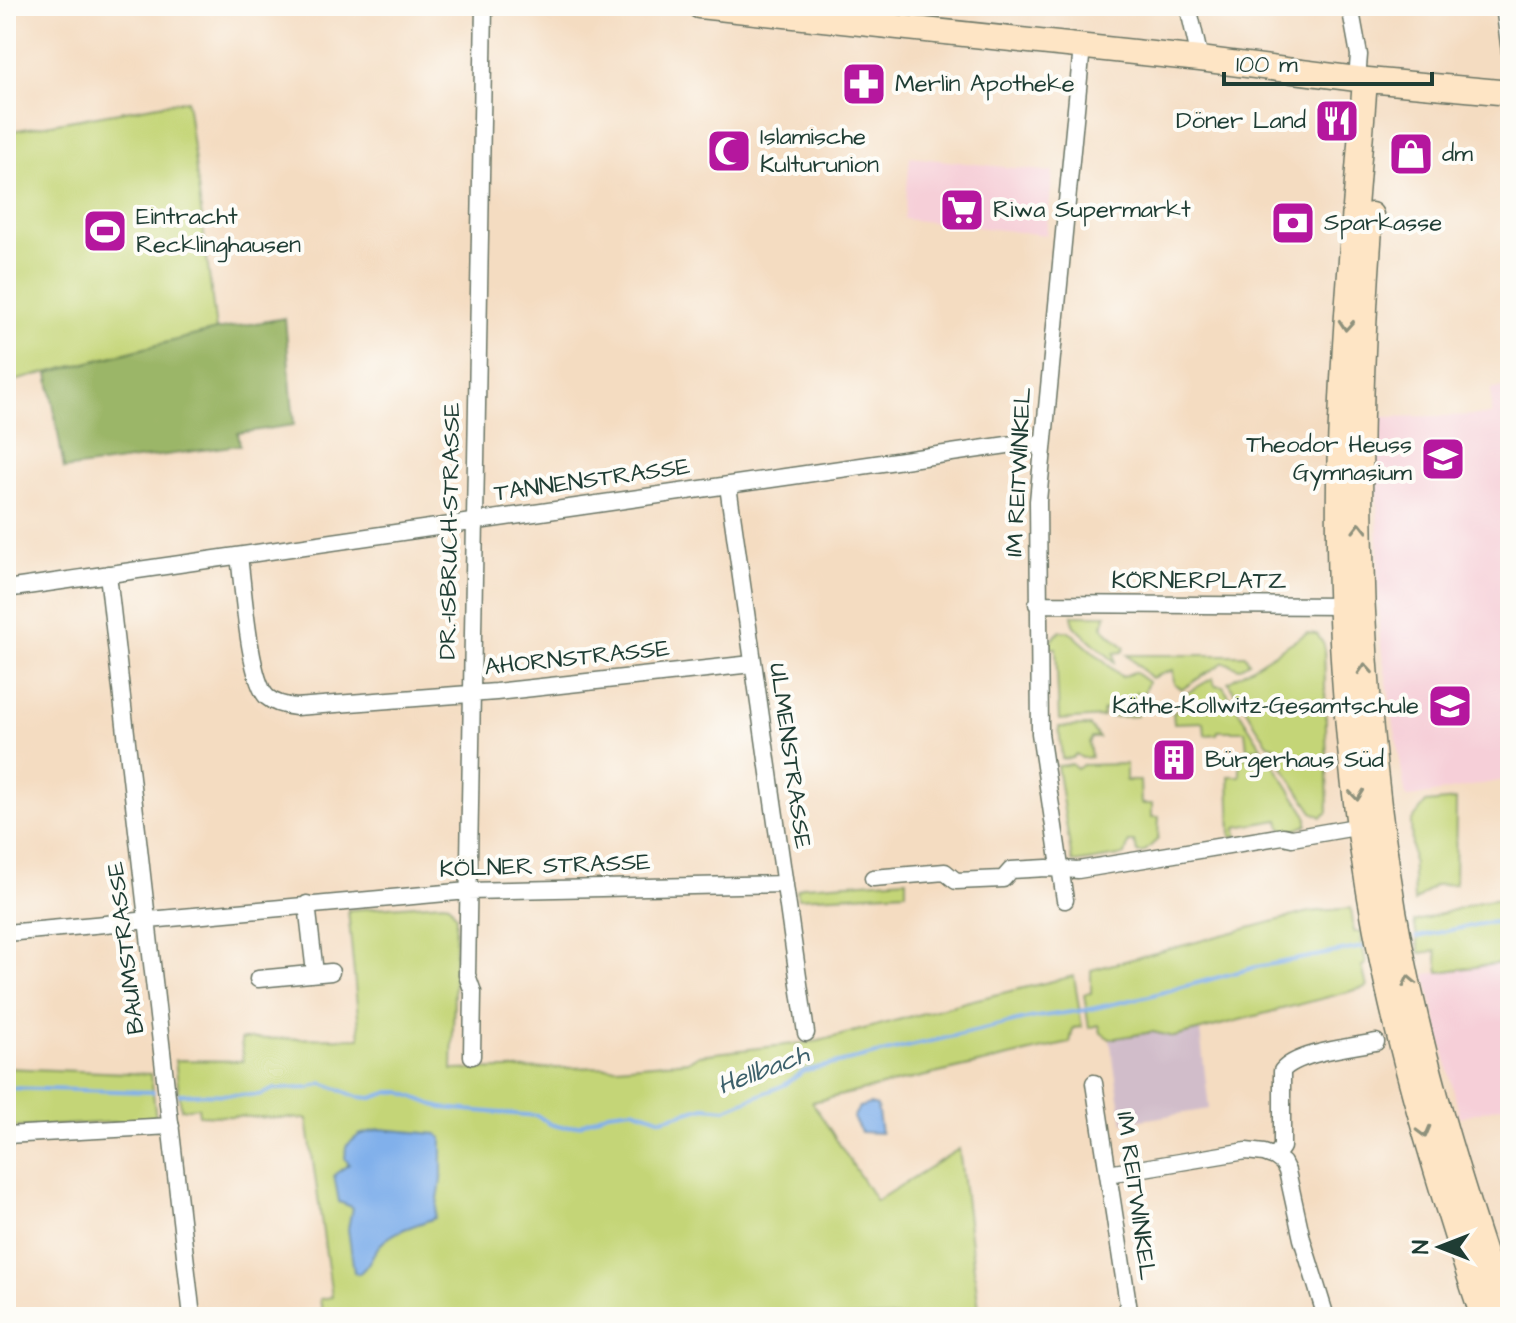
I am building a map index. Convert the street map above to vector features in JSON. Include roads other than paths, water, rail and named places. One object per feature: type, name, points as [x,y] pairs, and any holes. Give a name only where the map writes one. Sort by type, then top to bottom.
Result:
[{"type":"main road","points":[[699,6],[776,10],[1368,80],[1510,93]]},
{"type":"main road","points":[[1368,80],[1369,245],[1339,483],[1351,606],[1388,875],[1426,1058],[1446,1135],[1505,1317]]},
{"type":"main road","points":[[1351,606],[1359,814],[1387,981],[1436,1175],[1483,1317]]},
{"type":"street","name":"DR.-ISBRUCH-STRASSE","points":[[472,1056],[473,992],[467,975],[484,6]]},
{"type":"street","points":[[1188,6],[1200,59]]},
{"type":"street","points":[[1350,6],[1359,55],[1368,80]]},
{"type":"street","points":[[1504,6],[1510,52]]},
{"type":"street","name":"IM REITWINKEL","points":[[1065,900],[1040,733],[1038,501],[1082,47]]},
{"type":"street","name":"TANNENSTRASSE","points":[[6,589],[1014,444],[1043,445]]},
{"type":"street","name":"ULMENSTRASSE","points":[[728,486],[806,1033]]},
{"type":"street","name":"AHORNSTRASSE","points":[[239,556],[256,677],[267,696],[276,703],[296,707],[510,690],[752,664]]},
{"type":"street","name":"BAUMSTRASSE","points":[[108,574],[192,1317]]},
{"type":"street","name":"KÖRNERPLATZ","points":[[1037,604],[1351,606]]},
{"type":"street","points":[[873,878],[945,872],[956,881],[1003,879],[1011,870],[1078,870],[1350,828]]},
{"type":"street","name":"KÖLNER STRASSE","points":[[6,933],[468,891],[785,884]]},
{"type":"street","points":[[258,979],[323,973],[307,904]]},
{"type":"street","points":[[1275,1157],[1282,1147],[1282,1071],[1288,1063],[1376,1042]]},
{"type":"street","name":"IM REITWINKEL","points":[[1094,1083],[1130,1317]]},
{"type":"street","points":[[6,1135],[171,1126]]},
{"type":"street","points":[[1108,1174],[1246,1151],[1275,1157],[1287,1171],[1305,1252],[1326,1317]]},
{"type":"water","points":[[877,1106],[881,1133],[861,1132],[853,1118],[859,1107]]},
{"type":"water","points":[[380,1129],[437,1134],[442,1138],[442,1174],[435,1218],[388,1238],[358,1274],[354,1272],[348,1229],[352,1207],[339,1202],[334,1175],[349,1164],[345,1159],[346,1146],[359,1135]]},
{"type":"waterway","name":"Hellbach","points":[[1417,937],[1510,921]]},
{"type":"waterway","name":"Hellbach","points":[[179,1094],[260,1095],[274,1089],[310,1088],[323,1083],[358,1097],[372,1098],[401,1092],[442,1108],[538,1116],[561,1127],[580,1125],[608,1112],[633,1109],[662,1119],[705,1107],[726,1109],[784,1085],[804,1071],[1030,1018],[1149,996],[1256,967],[1363,947]]},
{"type":"waterway","name":"Hellbach","points":[[6,1088],[153,1092]]},
{"type":"place","name":"Merlin Apotheke","points":[[864,84]]},
{"type":"place","name":"Döner Land","points":[[1337,121]]},
{"type":"place","name":"Islamische Kulturunion","points":[[729,151]]},
{"type":"place","name":"dm","points":[[1411,154]]},
{"type":"place","name":"Riwa Supermarkt","points":[[962,210]]},
{"type":"place","name":"Sparkasse","points":[[1293,223]]},
{"type":"place","name":"Eintracht Recklinghausen","points":[[105,231]]},
{"type":"place","name":"Theodor Heuss Gymnasium","points":[[1443,459]]},
{"type":"place","name":"Käthe-Kollwitz-Gesamtschule","points":[[1450,706]]},
{"type":"place","name":"Bürgerhaus Süd","points":[[1174,760]]}]
